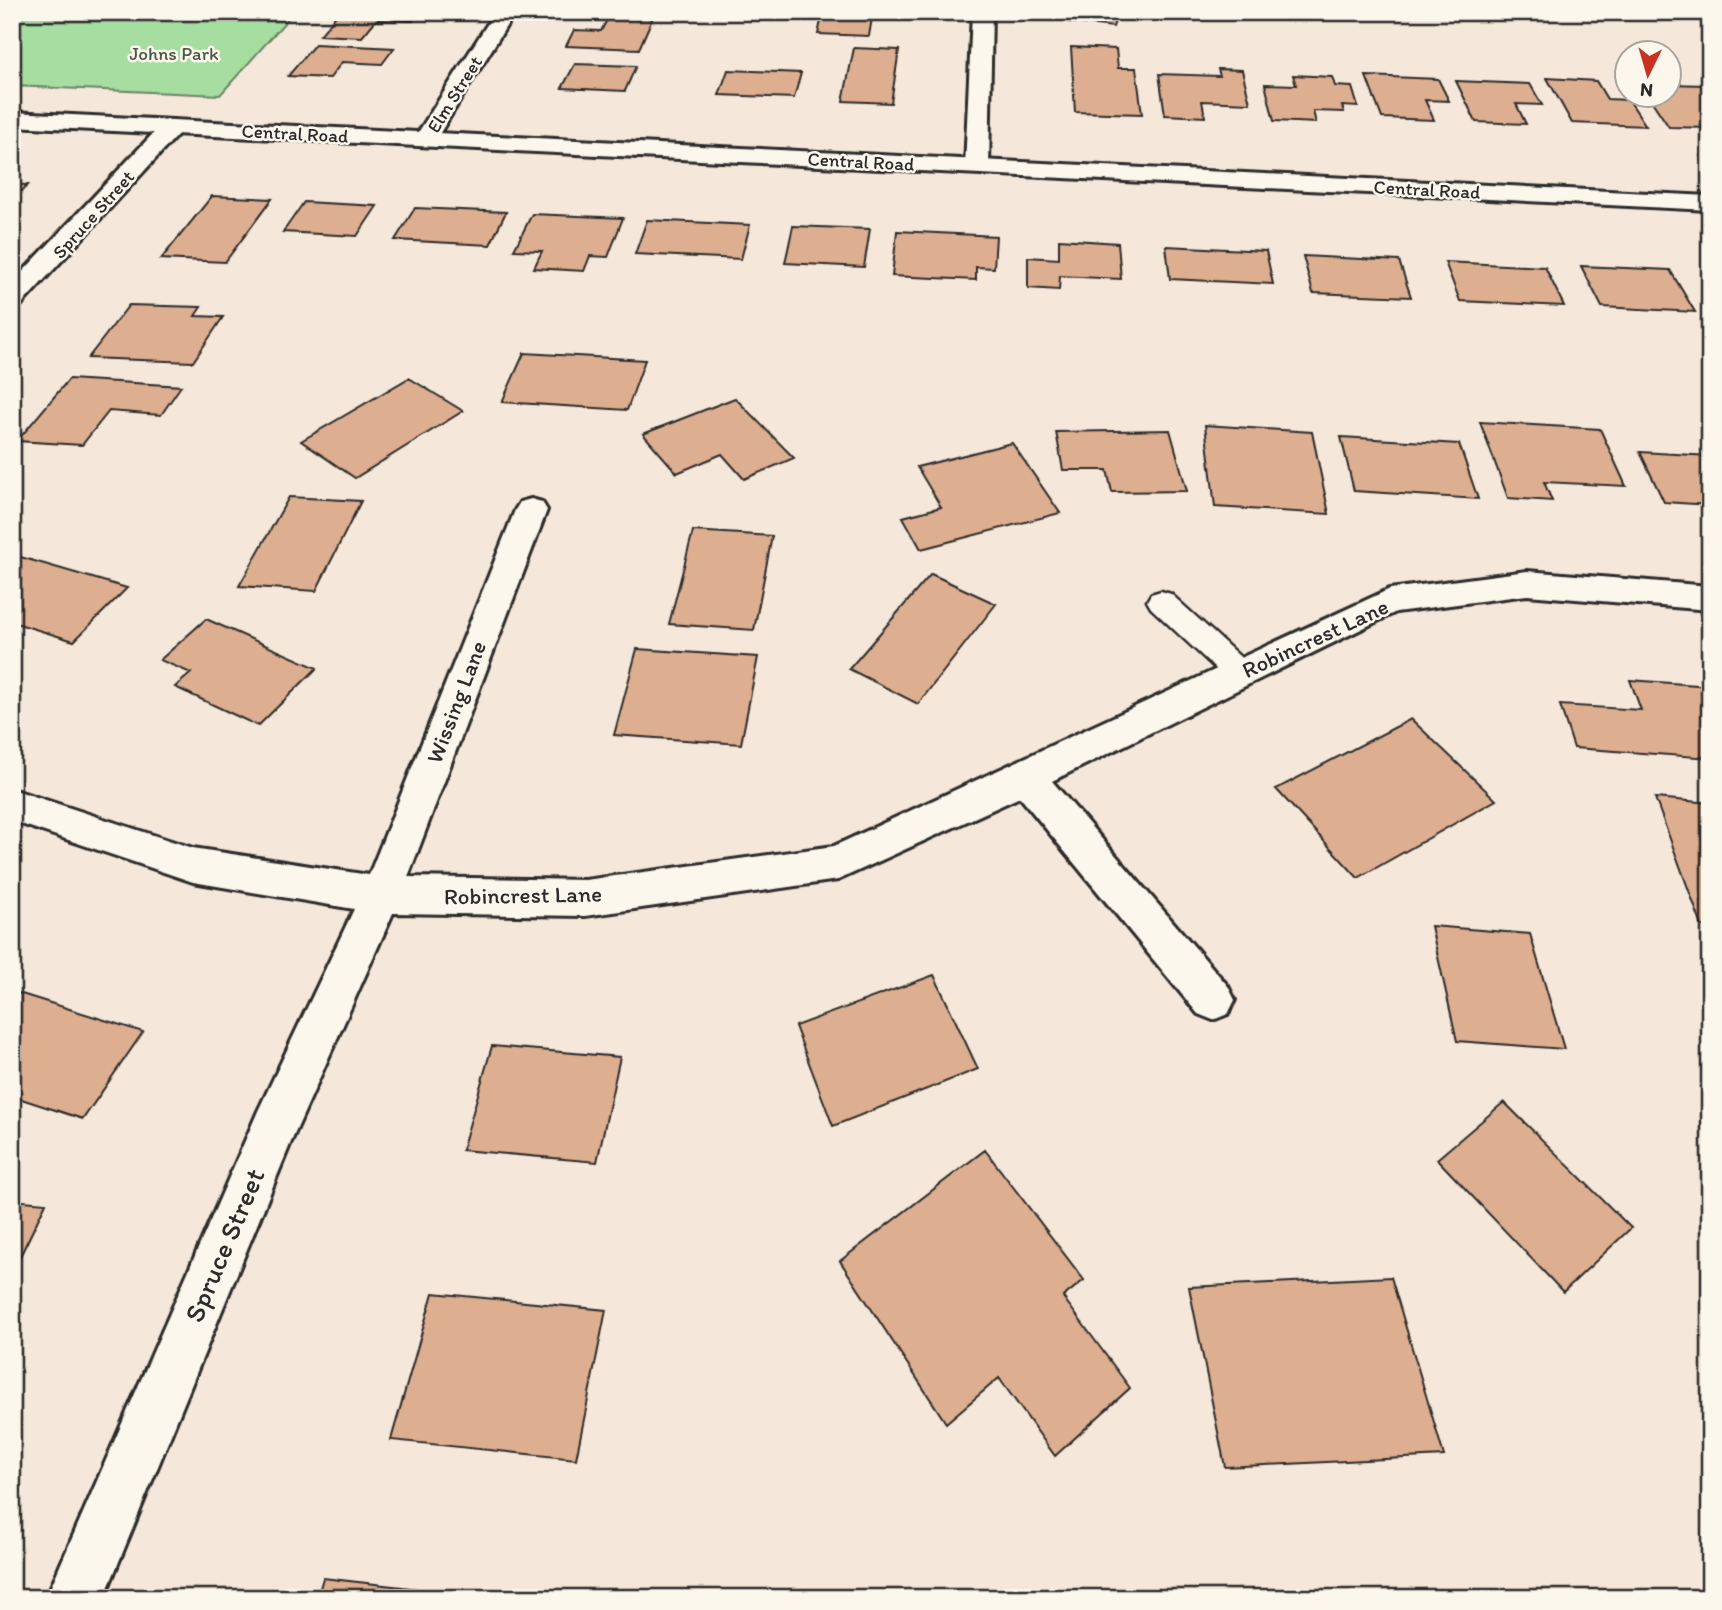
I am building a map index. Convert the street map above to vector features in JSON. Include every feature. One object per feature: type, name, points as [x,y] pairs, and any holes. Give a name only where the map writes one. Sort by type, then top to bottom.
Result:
[{"type":"street","name":"Elm Street","points":[[425,139],[505,12]]},
{"type":"street","points":[[977,167],[982,12]]},
{"type":"street","name":"Central Road","points":[[12,119],[1710,203]]},
{"type":"street","name":"Spruce Street","points":[[12,299],[172,127]]},
{"type":"street","name":"Wissing Lane","points":[[381,895],[531,510]]},
{"type":"street","name":"Robincrest Lane","points":[[12,805],[193,865],[381,895],[585,898],[838,863],[1390,601],[1527,583],[1710,598]]},
{"type":"street","points":[[1026,776],[1213,1000]]},
{"type":"street","name":"Spruce Street","points":[[75,1598],[274,1127],[381,895]]},
{"type":"lane","points":[[1161,601],[1239,673]]},
{"type":"green space","name":"Johns Park","points":[[12,12],[294,12],[220,95],[12,86]]},
{"type":"building","points":[[339,12],[419,12],[413,21],[376,20],[362,37],[320,35]]},
{"type":"building","points":[[823,12],[873,12],[869,36],[818,34]]},
{"type":"building","points":[[1072,12],[1118,12],[1113,27],[1069,22]]},
{"type":"building","points":[[609,16],[653,17],[639,49],[566,46],[574,30],[601,31]]},
{"type":"building","points":[[315,44],[394,48],[382,64],[342,62],[330,78],[288,76]]},
{"type":"building","points":[[1071,47],[1116,49],[1118,68],[1136,68],[1142,114],[1075,112]]},
{"type":"building","points":[[854,48],[899,50],[891,103],[843,101]]},
{"type":"building","points":[[575,64],[636,66],[625,91],[562,88]]},
{"type":"building","points":[[1218,69],[1242,70],[1250,103],[1202,101],[1205,117],[1165,115],[1159,74],[1220,76]]},
{"type":"building","points":[[728,70],[801,73],[794,98],[719,95]]},
{"type":"building","points":[[1293,75],[1332,77],[1335,86],[1352,87],[1358,107],[1342,106],[1344,112],[1313,111],[1316,123],[1274,121],[1265,84],[1296,85]]},
{"type":"building","points":[[1366,76],[1438,79],[1449,101],[1425,100],[1434,120],[1382,118]]},
{"type":"building","points":[[1547,78],[1596,81],[1607,99],[1614,99],[1614,108],[1634,108],[1646,126],[1572,123]]},
{"type":"building","points":[[1456,81],[1530,84],[1542,105],[1516,104],[1526,124],[1476,122]]},
{"type":"building","points":[[1684,84],[1704,85],[1710,93],[1710,128],[1669,127],[1656,108],[1684,108]]},
{"type":"building","points":[[12,184],[28,185],[12,200]]},
{"type":"building","points":[[212,196],[272,199],[225,262],[161,259]]},
{"type":"building","points":[[304,202],[377,206],[357,236],[283,232]]},
{"type":"building","points":[[415,208],[506,212],[490,245],[395,240]]},
{"type":"building","points":[[532,214],[623,218],[608,257],[590,256],[584,271],[534,268],[542,251],[514,250]]},
{"type":"building","points":[[647,220],[750,225],[741,259],[635,254]]},
{"type":"building","points":[[793,226],[870,229],[864,267],[785,263]]},
{"type":"building","points":[[897,231],[996,236],[994,268],[976,267],[976,280],[892,276]]},
{"type":"building","points":[[1059,239],[1118,243],[1121,279],[1060,276],[1059,290],[1028,288],[1028,257],[1059,259]]},
{"type":"building","points":[[1166,246],[1266,251],[1273,284],[1170,279]]},
{"type":"building","points":[[1303,256],[1399,261],[1411,297],[1313,293]]},
{"type":"building","points":[[1445,262],[1545,267],[1564,306],[1460,301]]},
{"type":"building","points":[[1581,266],[1670,270],[1695,312],[1602,307]]},
{"type":"building","points":[[129,305],[201,307],[195,316],[223,317],[193,362],[88,358]]},
{"type":"building","points":[[524,353],[645,360],[627,410],[502,402]]},
{"type":"building","points":[[409,378],[463,411],[355,478],[301,441]]},
{"type":"building","points":[[69,379],[181,386],[161,415],[109,411],[82,445],[17,441]]},
{"type":"building","points":[[735,398],[794,458],[744,479],[722,454],[677,473],[643,434]]},
{"type":"building","points":[[1480,422],[1600,429],[1626,486],[1544,482],[1552,501],[1508,498]]},
{"type":"building","points":[[1205,425],[1312,432],[1329,514],[1215,507]]},
{"type":"building","points":[[1170,430],[1187,491],[1112,492],[1107,470],[1063,470],[1056,432]]},
{"type":"building","points":[[1341,437],[1459,444],[1478,499],[1354,491]]},
{"type":"building","points":[[1012,443],[1060,513],[921,549],[903,517],[941,507],[917,467]]},
{"type":"building","points":[[1640,452],[1710,456],[1710,505],[1664,502]]},
{"type":"building","points":[[289,497],[361,501],[316,591],[239,586]]},
{"type":"building","points":[[693,531],[772,536],[754,630],[669,624]]},
{"type":"building","points":[[17,556],[127,588],[74,641],[12,622],[12,560]]},
{"type":"building","points":[[931,574],[996,604],[918,704],[849,669]]},
{"type":"building","points":[[206,619],[317,668],[258,726],[175,687],[191,673],[160,660]]},
{"type":"building","points":[[637,649],[758,657],[741,744],[614,735]]},
{"type":"building","points":[[1630,680],[1710,686],[1710,758],[1574,748],[1560,705],[1641,710]]},
{"type":"building","points":[[1411,719],[1496,800],[1358,878],[1276,789]]},
{"type":"building","points":[[1655,798],[1710,803],[1710,927],[1702,926]]},
{"type":"building","points":[[1431,926],[1530,934],[1564,1049],[1457,1041]]},
{"type":"building","points":[[934,975],[978,1069],[833,1126],[795,1026]]},
{"type":"building","points":[[12,991],[143,1032],[83,1119],[12,1096]]},
{"type":"building","points":[[492,1046],[620,1057],[597,1162],[462,1150]]},
{"type":"building","points":[[1504,1102],[1631,1228],[1563,1292],[1437,1159]]},
{"type":"building","points":[[985,1150],[1084,1280],[1063,1297],[1130,1388],[1055,1456],[999,1378],[946,1423],[840,1261]]},
{"type":"building","points":[[12,1200],[46,1203],[12,1273]]},
{"type":"building","points":[[1391,1277],[1444,1456],[1225,1467],[1189,1287]]},
{"type":"building","points":[[433,1293],[606,1310],[576,1459],[391,1440]]},
{"type":"building","points":[[323,1578],[436,1591],[435,1598],[317,1598]]}]
